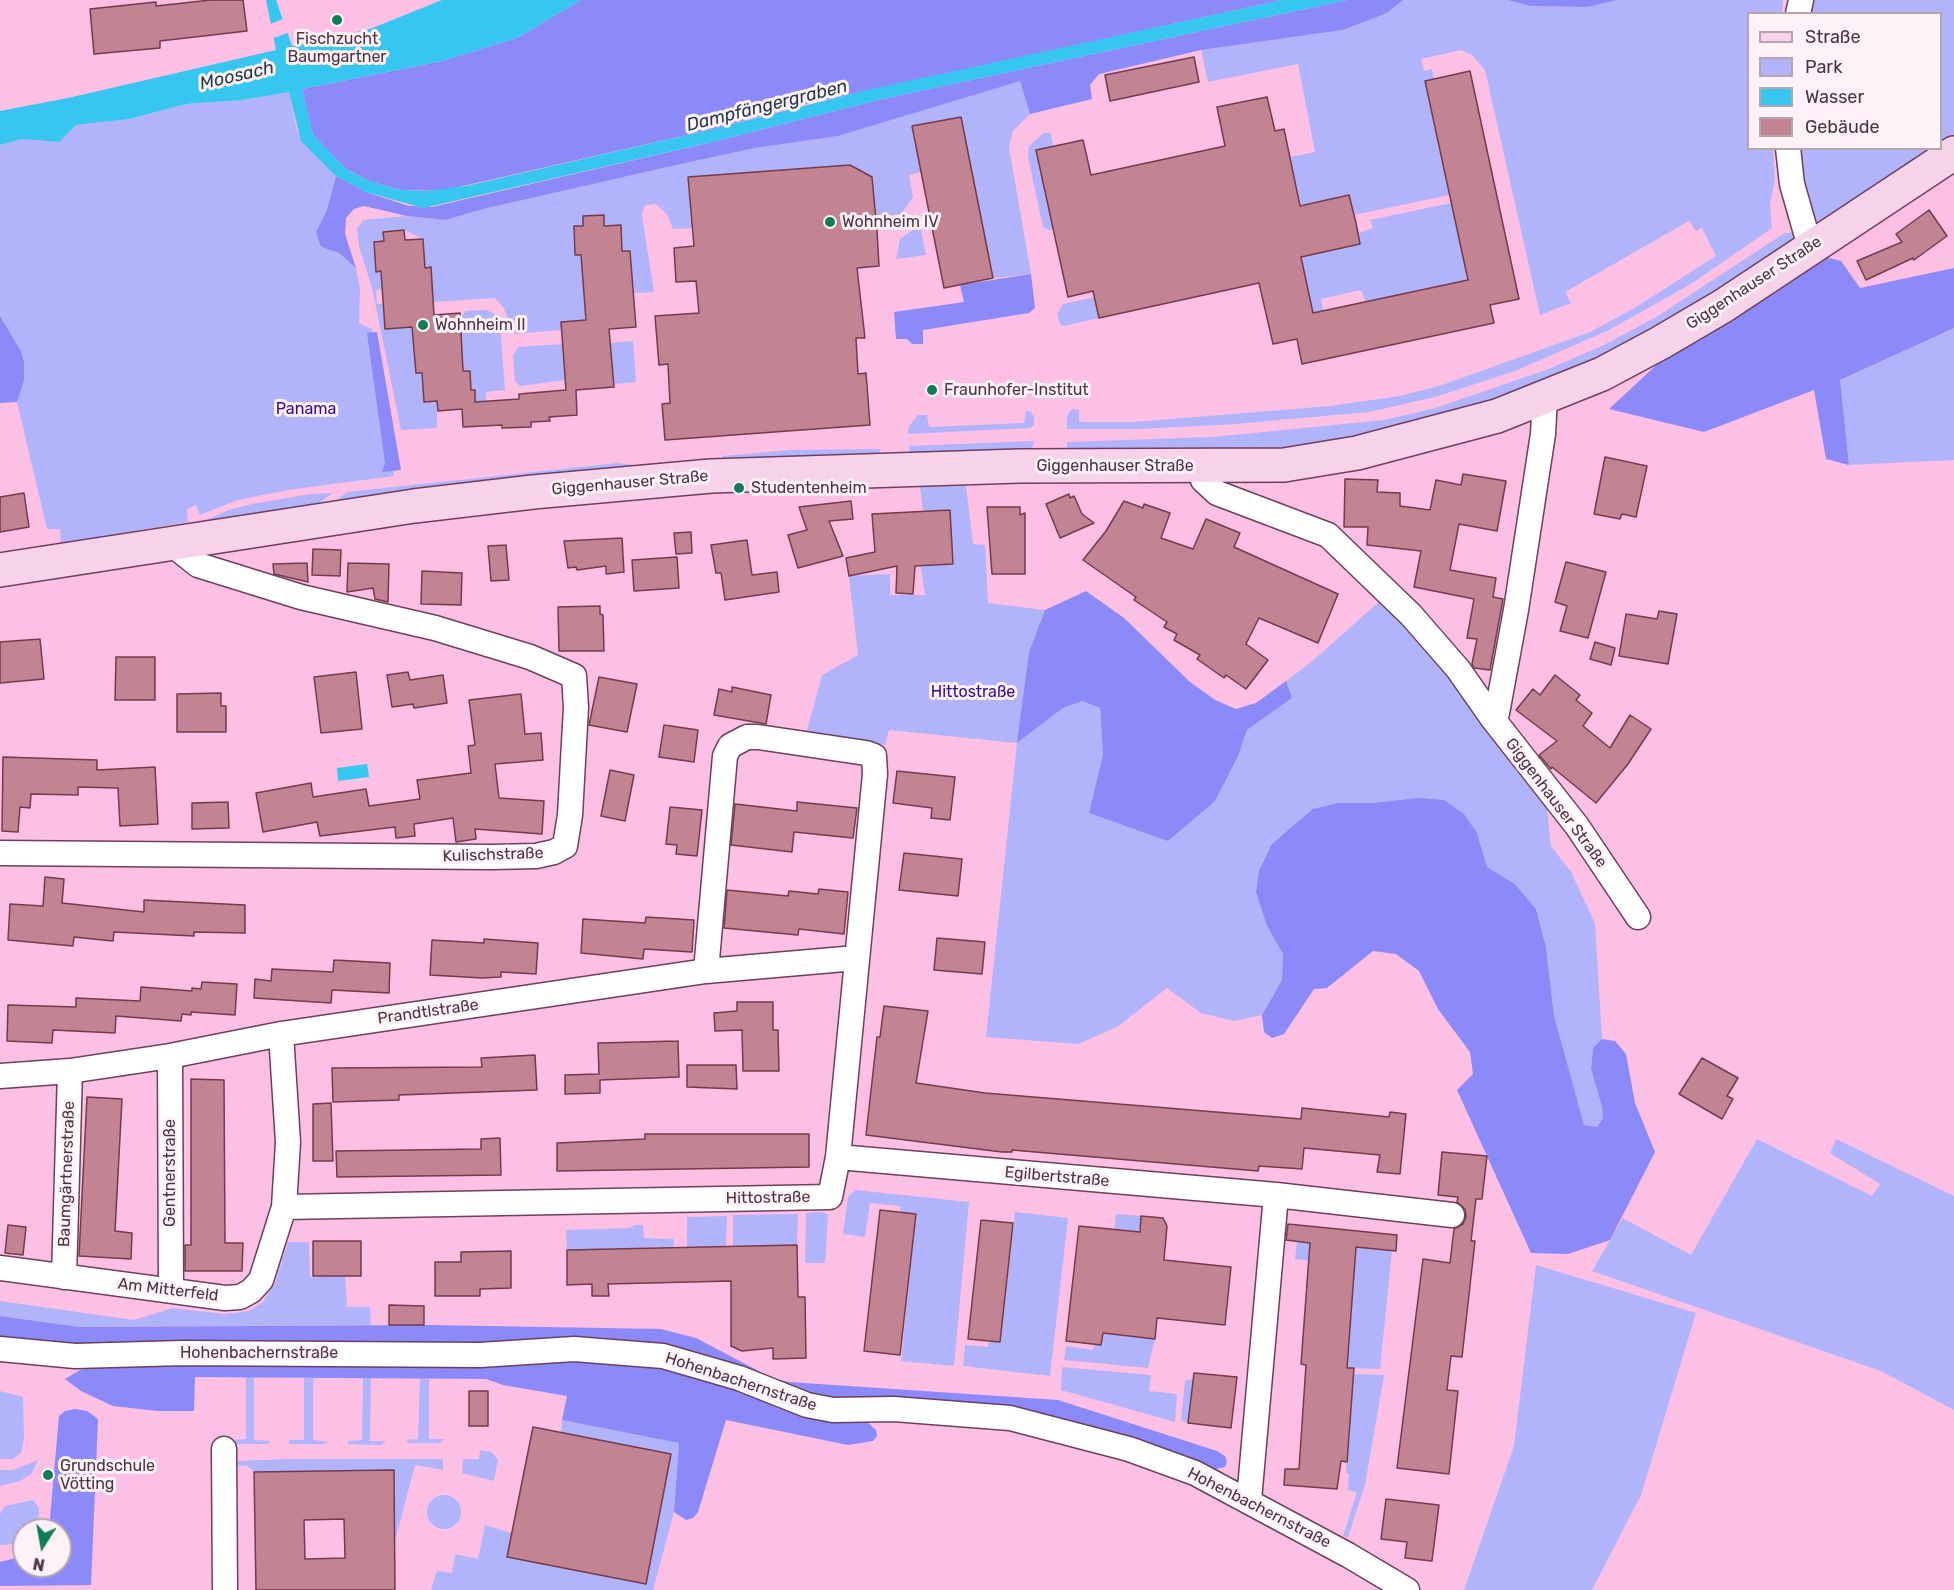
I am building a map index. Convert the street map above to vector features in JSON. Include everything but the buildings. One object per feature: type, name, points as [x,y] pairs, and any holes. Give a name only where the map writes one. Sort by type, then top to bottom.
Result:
[{"type":"main road","name":"Giggenhauser Straße","points":[[0,570],[424,504],[711,476],[1019,466],[1284,465],[1357,453],[1438,434],[1545,398],[1602,374],[1660,344],[1723,306],[1954,153]]},
{"type":"street","points":[[1788,150],[1792,184],[1810,247]]},
{"type":"street","points":[[1493,719],[1497,713],[1516,610],[1543,434],[1545,398]]},
{"type":"street","name":"Giggenhauser Straße","points":[[1202,467],[1205,483],[1217,493],[1318,530],[1339,543],[1419,624],[1458,669],[1493,719],[1577,826],[1638,917]]},
{"type":"street","name":"Kulischstraße","points":[[0,853],[492,857],[536,856],[554,852],[565,846],[570,816],[576,707],[574,676],[530,657],[435,628],[301,597],[198,565],[169,542]]},
{"type":"street","name":"Hittostraße","points":[[284,1207],[830,1197],[837,1156],[875,774],[874,756],[747,737],[730,746],[725,756],[706,972]]},
{"type":"street","name":"Prandtlstraße","points":[[0,1076],[70,1071],[170,1056],[281,1034],[706,972],[856,958]]},
{"type":"street","name":"Am Mitterfeld","points":[[0,1268],[225,1298],[240,1297],[251,1291],[261,1280],[284,1207],[288,1142],[281,1034]]},
{"type":"street","name":"Gentnerstraße","points":[[170,1056],[171,1290]]},
{"type":"street","name":"Baumgärtnerstraße","points":[[64,1277],[70,1071]]},
{"type":"street","name":"Egilbertstraße","points":[[837,1156],[1276,1196],[1452,1215]]},
{"type":"street","points":[[1249,1500],[1276,1196]]},
{"type":"street","name":"Hohenbachernstraße","points":[[0,1350],[75,1356],[183,1353],[480,1354],[574,1349],[663,1356],[728,1375],[807,1405],[833,1410],[894,1409],[957,1413],[1010,1418],[1055,1428],[1195,1473],[1249,1500],[1407,1590]]},
{"type":"street","points":[[224,1449],[225,1590]]},
{"type":"green space","points":[[1403,0],[1508,0],[1530,6],[1588,7],[1617,0],[1783,0],[1782,12],[1747,12],[1747,150],[1773,150],[1775,179],[1770,205],[1772,228],[1691,284],[1607,331],[1515,371],[1435,397],[1369,412],[1235,424],[1140,429],[1067,429],[1067,416],[1072,409],[1079,410],[1079,422],[1135,422],[1330,406],[1400,396],[1442,385],[1590,332],[1633,309],[1716,256],[1702,228],[1696,231],[1689,221],[1565,292],[1571,303],[1540,315],[1485,70],[1472,55],[1461,50],[1421,59],[1424,71],[1432,69],[1434,79],[1425,81],[1449,195],[1354,215],[1349,195],[1291,208],[1298,195],[1290,157],[1315,152],[1298,64],[1208,82],[1201,50],[1343,30],[1387,13]]},
{"type":"green space","points":[[1806,0],[1954,0],[1954,137],[1942,145],[1942,12],[1803,12]]},
{"type":"green space","points":[[1020,80],[1030,114],[1013,131],[1009,147],[1031,274],[993,278],[961,117],[912,127],[921,172],[909,175],[913,197],[901,214],[875,218],[872,177],[849,165],[758,173],[693,228],[673,229],[667,214],[656,204],[645,205],[642,215],[654,292],[633,293],[630,251],[622,251],[621,225],[604,226],[604,216],[583,226],[574,226],[575,254],[581,255],[586,320],[561,322],[561,330],[515,334],[503,307],[495,298],[433,302],[431,268],[425,268],[423,239],[404,230],[384,232],[384,241],[374,242],[376,271],[381,271],[382,289],[376,290],[377,304],[383,304],[385,329],[412,327],[416,373],[422,373],[424,402],[437,401],[437,428],[401,430],[372,288],[359,246],[357,229],[363,220],[407,216],[446,220],[483,209],[755,148],[838,136]]},
{"type":"green space","name":"Panama","points":[[289,92],[297,131],[336,176],[327,211],[316,232],[321,247],[339,253],[356,268],[360,289],[359,323],[372,329],[394,476],[288,490],[238,500],[200,515],[196,505],[187,509],[188,522],[61,543],[60,529],[47,529],[17,402],[24,381],[24,362],[21,351],[0,316],[0,145],[22,139],[45,141],[63,136],[76,125],[129,119],[186,104],[243,100]]},
{"type":"green space","points":[[1044,133],[1051,133],[1053,147],[1054,229],[1049,230],[1043,227],[1028,157],[1029,146]]},
{"type":"green space","points":[[1793,150],[1935,150],[1818,223],[1811,219]]},
{"type":"green space","points":[[1451,203],[1464,262],[1484,277],[1366,302],[1361,290],[1321,299],[1323,311],[1313,314],[1301,257],[1360,244],[1358,233],[1373,228],[1370,220]]},
{"type":"green space","points":[[920,225],[926,255],[896,259],[900,239]]},
{"type":"green space","points":[[1792,232],[1794,242],[1684,317],[1538,390],[1346,442],[1257,451],[1069,451],[1067,448],[1067,442],[1213,437],[1384,420],[1432,409],[1546,370],[1602,346],[1658,316],[1783,234]]},
{"type":"green space","points":[[1095,297],[1099,318],[1064,326],[1060,324],[1057,314],[1063,304]]},
{"type":"green space","points":[[487,310],[494,314],[500,324],[505,390],[486,392],[486,401],[471,402],[471,397],[475,396],[475,390],[471,390],[470,371],[463,371],[460,320],[465,311]]},
{"type":"green space","points":[[1954,328],[1954,460],[1849,465],[1840,380]]},
{"type":"green space","points":[[633,341],[636,382],[614,384],[610,343]]},
{"type":"green space","points":[[562,344],[565,380],[520,386],[515,381],[513,356],[518,347]]},
{"type":"green space","points":[[1026,411],[1030,411],[1034,416],[1034,425],[1030,428],[908,434],[909,426],[918,415],[927,415],[929,427],[1024,423]]},
{"type":"green space","points":[[1034,441],[1031,452],[913,454],[910,453],[909,446]]},
{"type":"green space","points":[[881,449],[877,456],[728,464],[722,456],[790,450]]},
{"type":"green space","points":[[618,463],[633,465],[631,469],[322,511],[347,492]]},
{"type":"green space","points":[[966,486],[973,544],[985,545],[988,603],[1045,610],[1029,652],[1018,742],[1063,708],[1082,701],[1100,708],[1103,754],[1089,813],[1238,756],[1247,730],[1292,698],[1286,681],[1310,663],[1380,601],[1422,637],[1546,800],[1551,846],[1571,872],[1595,923],[1602,1039],[1593,1048],[1591,1069],[1603,1106],[1603,1118],[1597,1127],[1584,1125],[1577,1103],[1554,1016],[1546,947],[1536,909],[1515,884],[1487,867],[1477,833],[1373,803],[1338,803],[1267,926],[1283,954],[1282,980],[1262,1015],[1234,1021],[1201,1013],[1167,988],[1117,1027],[1078,1044],[986,1037],[1017,743],[889,730],[885,745],[806,734],[822,675],[858,655],[849,576],[890,574],[890,595],[925,595],[919,556],[939,565],[953,564],[950,511],[923,512],[920,487]]},
{"type":"green space","points":[[333,493],[312,508],[201,522],[229,510],[252,504],[311,494]]},
{"type":"green space","points":[[1757,1139],[1872,1196],[1880,1184],[1830,1153],[1836,1139],[1954,1196],[1954,1410],[1881,1371],[1592,1271],[1623,1218],[1691,1255]]},
{"type":"green space","points":[[855,1190],[969,1202],[954,1366],[901,1361],[916,1214],[901,1212],[900,1206],[870,1203],[865,1237],[843,1234],[848,1197]]},
{"type":"green space","points":[[1015,1212],[1068,1218],[1050,1376],[963,1366],[965,1345],[988,1347],[989,1341],[1000,1342]]},
{"type":"green space","points":[[806,1213],[828,1214],[825,1263],[805,1263]]},
{"type":"green space","points":[[798,1214],[797,1245],[733,1246],[733,1215]]},
{"type":"green space","points":[[1116,1214],[1141,1216],[1128,1336],[1155,1339],[1148,1368],[1064,1360],[1066,1346],[1092,1350],[1095,1344],[1101,1345]]},
{"type":"green space","points":[[727,1216],[726,1246],[687,1247],[687,1217]]},
{"type":"green space","points":[[643,1225],[644,1238],[674,1239],[673,1247],[567,1250],[566,1230],[629,1228]]},
{"type":"green space","points":[[288,1242],[309,1242],[310,1277],[345,1276],[347,1307],[370,1307],[371,1325],[80,1327],[0,1316],[0,1301],[134,1320],[172,1308],[225,1314],[249,1311],[263,1302],[275,1283]]},
{"type":"green space","points":[[1297,1242],[1392,1250],[1380,1369],[1347,1368],[1355,1265],[1295,1259]]},
{"type":"green space","points":[[1536,1265],[1696,1313],[1641,1495],[1592,1590],[1464,1590],[1514,1446]]},
{"type":"green space","points":[[1062,1367],[1151,1375],[1149,1391],[1177,1394],[1175,1422],[1061,1390]]},
{"type":"green space","points":[[1354,1374],[1384,1375],[1365,1485],[1348,1537],[1343,1536],[1357,1492],[1348,1490],[1349,1474],[1346,1473]]},
{"type":"green space","points":[[246,1377],[254,1377],[254,1440],[271,1441],[268,1444],[232,1444],[232,1440],[246,1439]]},
{"type":"green space","points":[[304,1378],[313,1378],[313,1440],[329,1442],[324,1444],[289,1444],[289,1440],[304,1440]]},
{"type":"green space","points":[[363,1378],[371,1378],[370,1441],[386,1441],[382,1445],[348,1444],[348,1441],[362,1440]]},
{"type":"green space","points":[[420,1378],[429,1379],[429,1439],[444,1439],[440,1443],[409,1443],[406,1440],[418,1439]]},
{"type":"green space","points":[[1193,1379],[1188,1423],[1181,1420],[1185,1381]]},
{"type":"green space","points":[[0,1391],[23,1397],[24,1438],[21,1453],[13,1459],[0,1459]]},
{"type":"green space","points":[[562,1420],[679,1443],[674,1512],[653,1590],[431,1590],[437,1571],[452,1573],[455,1554],[478,1559],[485,1525],[512,1533],[508,1557],[646,1584],[671,1454],[561,1433]]},
{"type":"green space","points":[[480,1450],[491,1452],[498,1460],[494,1481],[462,1473],[463,1459],[479,1459]]},
{"type":"green space","points":[[443,1459],[443,1470],[415,1465],[395,1541],[393,1470],[254,1472],[248,1466],[232,1465],[234,1461]]},
{"type":"green space","points":[[38,1460],[31,1474],[20,1481],[0,1486],[0,1470],[13,1470]]},
{"type":"green space","points":[[444,1495],[456,1500],[461,1512],[456,1524],[444,1529],[432,1524],[427,1512],[432,1500]]},
{"type":"green space","points":[[33,1500],[39,1508],[39,1516],[38,1518],[12,1518],[12,1544],[0,1545],[0,1514],[5,1506]]},
{"type":"shaded area","points":[[581,0],[1282,0],[806,104],[713,129],[441,191],[400,190],[369,181],[346,169],[313,135],[302,89],[442,61],[517,38]]},
{"type":"shaded area","points":[[1347,0],[1403,0],[1387,13],[1343,30],[1201,50],[1099,74],[1090,85],[1092,99],[1030,114],[1020,81],[838,136],[755,148],[483,209],[446,220],[407,216],[364,206],[354,209],[346,218],[345,234],[356,268],[339,253],[321,247],[316,232],[327,210],[336,176],[366,192],[409,206],[432,207],[712,142],[882,99]]},
{"type":"shaded area","points":[[1508,0],[1617,0],[1588,7],[1530,6]]},
{"type":"shaded area","points":[[1826,257],[1841,261],[1860,288],[1954,268],[1954,328],[1840,380],[1849,465],[1826,459],[1814,390],[1704,432],[1609,409],[1666,356]]},
{"type":"shaded area","points":[[1031,274],[1035,308],[1029,313],[923,330],[923,344],[912,344],[907,339],[896,339],[894,312],[964,302],[960,285]]},
{"type":"shaded area","points":[[0,316],[21,351],[24,362],[24,381],[17,402],[0,403]]},
{"type":"shaded area","points":[[377,332],[401,470],[382,472],[385,463],[367,333]]},
{"type":"shaded area","points":[[1086,591],[1124,618],[1190,682],[1215,700],[1236,709],[1256,703],[1286,681],[1292,698],[1247,730],[1238,756],[1215,801],[1168,841],[1089,813],[1103,754],[1100,708],[1082,701],[1063,708],[1017,743],[1029,652],[1045,610]]},
{"type":"shaded area","points":[[1419,798],[1444,800],[1464,814],[1477,833],[1487,867],[1515,884],[1536,909],[1546,947],[1554,1016],[1584,1125],[1597,1127],[1603,1118],[1602,1106],[1591,1069],[1593,1048],[1602,1039],[1615,1041],[1626,1054],[1635,1103],[1655,1152],[1610,1240],[1568,1254],[1531,1253],[1457,1090],[1473,1074],[1470,1052],[1438,1009],[1419,971],[1396,954],[1373,951],[1327,988],[1314,989],[1284,1034],[1272,1038],[1264,1032],[1262,1015],[1282,980],[1283,954],[1267,926],[1256,892],[1259,871],[1272,844],[1313,809],[1338,803],[1373,803]]},
{"type":"shaded area","points":[[0,1316],[80,1327],[429,1325],[661,1329],[696,1338],[772,1378],[789,1382],[1058,1400],[1217,1451],[1225,1456],[1227,1461],[1225,1467],[1212,1470],[1169,1453],[811,1398],[712,1359],[485,1346],[87,1346],[0,1340]]},
{"type":"shaded area","points":[[573,1361],[648,1366],[681,1372],[823,1418],[867,1422],[876,1430],[877,1436],[873,1441],[848,1445],[726,1420],[698,1512],[693,1518],[686,1520],[674,1512],[679,1443],[562,1420],[567,1396],[503,1385],[486,1379],[195,1377],[194,1411],[157,1411],[113,1406],[81,1391],[65,1379],[80,1370],[102,1366]]},
{"type":"shaded area","points":[[75,1409],[87,1411],[98,1419],[91,1585],[0,1586],[0,1562],[12,1559],[12,1578],[72,1578],[72,1518],[50,1518],[59,1416],[65,1411]]},
{"type":"water","name":"Moosach","points":[[266,0],[276,0],[292,46],[370,29],[442,0],[581,0],[517,38],[442,61],[302,89],[313,135],[346,169],[369,181],[400,190],[426,191],[466,186],[713,129],[867,90],[1282,0],[1347,0],[882,99],[712,142],[423,208],[366,192],[336,176],[301,141],[289,92],[243,100],[186,104],[129,119],[76,125],[59,142],[22,139],[0,145],[0,111],[68,98],[276,50]]},
{"type":"water","points":[[367,764],[369,777],[338,781],[337,768]]},
{"type":"pier","points":[[285,18],[290,32],[271,39],[268,25]]},
{"type":"place","name":"Fischzucht Baumgartner","points":[[337,20]]},
{"type":"place","name":"Wohnheim IV","points":[[830,222]]},
{"type":"place","name":"Wohnheim II","points":[[423,325]]},
{"type":"place","name":"Fraunhofer-Institut","points":[[932,390]]},
{"type":"place","name":"Studentenheim","points":[[739,488]]},
{"type":"place","name":"Grundschule Vötting","points":[[48,1475]]},
{"type":"water label","name":"Dampfängergraben","points":[[767,106]]}]
